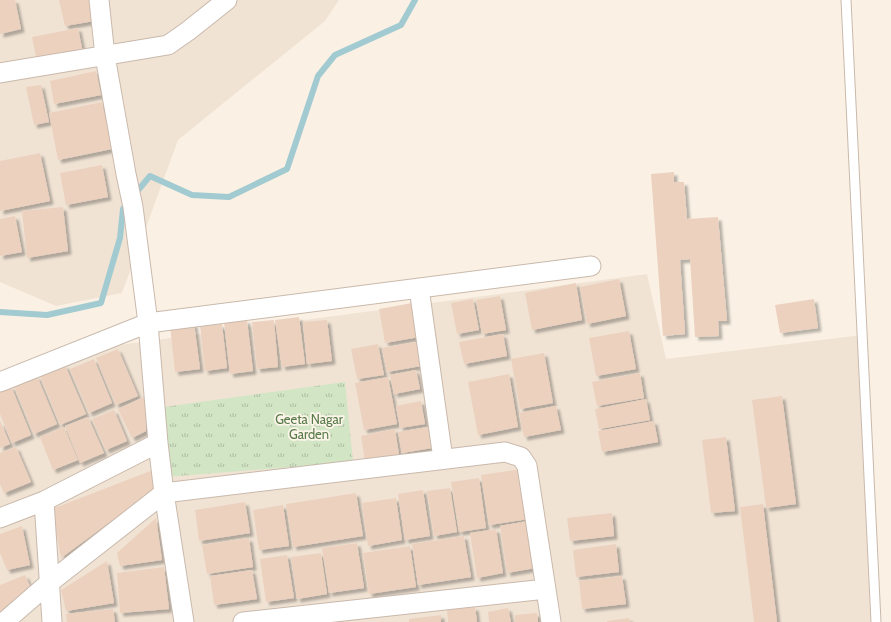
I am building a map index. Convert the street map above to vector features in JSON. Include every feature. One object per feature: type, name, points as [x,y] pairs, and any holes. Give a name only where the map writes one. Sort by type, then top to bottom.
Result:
[{"type":"street","points":[[99,0],[105,56],[132,206],[148,324],[158,443],[164,493],[184,622]]},
{"type":"street","points":[[0,73],[168,45],[227,0]]},
{"type":"street","points":[[0,382],[148,324],[591,266]]},
{"type":"street","points":[[419,288],[443,459]]},
{"type":"street","points":[[0,518],[44,501],[158,443]]},
{"type":"street","points":[[4,622],[49,583],[164,493],[505,452],[521,457],[527,466],[551,622]]},
{"type":"street","points":[[44,501],[52,622]]},
{"type":"street","points":[[243,622],[308,618],[546,589]]},
{"type":"lane","points":[[846,0],[876,622]]},
{"type":"shaded area","points":[[0,0],[339,0],[325,21],[178,140],[122,293],[56,306],[0,282]]},
{"type":"shaded area","points":[[647,274],[666,359],[862,335],[872,622],[0,622],[0,385],[119,345]]},
{"type":"green space","name":"Geeta Nagar Garden","points":[[345,382],[353,462],[166,477],[164,407]]},
{"type":"building","points":[[0,0],[15,0],[21,29],[0,34]]},
{"type":"building","points":[[59,0],[90,0],[94,21],[65,26]]},
{"type":"building","points":[[78,28],[83,53],[37,62],[32,37]]},
{"type":"building","points":[[96,71],[101,95],[54,104],[50,81]]},
{"type":"building","points":[[41,85],[49,122],[34,125],[26,87]]},
{"type":"building","points":[[102,102],[112,149],[58,160],[49,113]]},
{"type":"building","points":[[40,153],[50,201],[0,211],[0,161]]},
{"type":"building","points":[[102,165],[108,197],[66,205],[60,173]]},
{"type":"building","points":[[674,172],[674,182],[684,182],[687,219],[718,217],[727,321],[718,321],[719,336],[695,337],[690,259],[680,260],[685,334],[663,336],[651,174]]},
{"type":"building","points":[[63,207],[68,251],[27,258],[22,211]]},
{"type":"building","points":[[15,216],[22,252],[0,256],[0,219]]},
{"type":"building","points":[[619,279],[626,316],[587,324],[580,287]]},
{"type":"building","points":[[576,283],[582,320],[532,330],[525,293]]},
{"type":"building","points":[[500,296],[506,330],[482,334],[476,300]]},
{"type":"building","points":[[473,299],[479,330],[457,334],[451,303]]},
{"type":"building","points":[[814,299],[818,328],[780,333],[775,305]]},
{"type":"building","points":[[412,303],[419,337],[385,343],[379,309]]},
{"type":"building","points":[[299,317],[305,364],[282,367],[275,320]]},
{"type":"building","points":[[247,320],[253,371],[230,374],[224,322]]},
{"type":"building","points":[[274,320],[278,367],[257,369],[252,322]]},
{"type":"building","points":[[327,320],[332,361],[307,364],[303,322]]},
{"type":"building","points":[[194,323],[200,369],[175,372],[170,326]]},
{"type":"building","points":[[222,324],[227,368],[205,371],[200,326]]},
{"type":"building","points":[[629,331],[636,369],[596,376],[589,338]]},
{"type":"building","points":[[503,334],[507,356],[464,364],[459,342]]},
{"type":"building","points":[[416,342],[421,366],[387,372],[382,348]]},
{"type":"building","points":[[378,344],[384,375],[357,379],[351,349]]},
{"type":"building","points":[[118,349],[138,396],[116,405],[96,358]]},
{"type":"building","points":[[544,353],[553,403],[520,409],[511,359]]},
{"type":"building","points":[[94,359],[112,403],[89,413],[70,369]]},
{"type":"building","points":[[65,365],[86,414],[60,425],[40,376]]},
{"type":"building","points":[[416,370],[420,389],[394,394],[390,375]]},
{"type":"building","points":[[640,373],[644,398],[597,406],[592,382]]},
{"type":"building","points":[[509,374],[518,427],[478,435],[468,382]]},
{"type":"building","points":[[37,376],[57,424],[34,434],[14,386]]},
{"type":"building","points":[[388,377],[397,424],[364,430],[355,383]]},
{"type":"building","points":[[11,386],[31,435],[12,443],[0,414],[0,391]]},
{"type":"building","points":[[146,396],[146,431],[132,438],[118,409]]},
{"type":"building","points":[[782,396],[796,504],[766,508],[752,400]]},
{"type":"building","points":[[646,399],[650,420],[599,429],[595,409]]},
{"type":"building","points":[[421,401],[425,424],[400,428],[396,406]]},
{"type":"building","points":[[556,406],[561,430],[524,437],[519,413]]},
{"type":"building","points":[[114,410],[127,441],[106,450],[92,419]]},
{"type":"building","points":[[88,417],[104,453],[80,463],[65,426]]},
{"type":"building","points":[[0,421],[10,444],[0,448]]},
{"type":"building","points":[[654,421],[658,442],[602,452],[598,431]]},
{"type":"building","points":[[64,427],[78,460],[53,470],[40,437]]},
{"type":"building","points":[[428,427],[432,448],[402,453],[398,432]]},
{"type":"building","points":[[395,429],[399,455],[365,462],[361,436]]},
{"type":"building","points":[[726,437],[735,511],[711,513],[702,440]]},
{"type":"building","points":[[16,447],[31,482],[4,493],[0,484],[0,453]]},
{"type":"building","points":[[521,469],[529,519],[489,525],[481,475]]},
{"type":"building","points":[[153,470],[156,488],[61,558],[52,509]]},
{"type":"building","points":[[479,478],[486,528],[459,532],[451,482]]},
{"type":"building","points":[[450,488],[457,532],[434,536],[427,491]]},
{"type":"building","points":[[423,490],[430,536],[405,540],[398,494]]},
{"type":"building","points":[[356,493],[363,536],[293,547],[286,504]]},
{"type":"building","points":[[396,498],[402,540],[368,546],[362,503]]},
{"type":"building","points":[[245,502],[250,533],[199,541],[195,510]]},
{"type":"building","points":[[763,504],[777,622],[754,622],[740,507]]},
{"type":"building","points":[[283,505],[289,546],[259,550],[253,510]]},
{"type":"building","points":[[612,513],[614,536],[570,541],[567,518]]},
{"type":"building","points":[[156,518],[162,560],[120,566],[117,553]]},
{"type":"building","points":[[528,521],[535,568],[507,573],[500,526]]},
{"type":"building","points":[[22,526],[30,565],[7,570],[0,553],[0,534]]},
{"type":"building","points":[[496,529],[503,573],[477,578],[470,533]]},
{"type":"building","points":[[464,536],[471,577],[418,585],[412,544]]},
{"type":"building","points":[[249,538],[253,567],[207,574],[202,545]]},
{"type":"building","points":[[357,543],[364,588],[329,593],[322,548]]},
{"type":"building","points":[[616,544],[619,572],[576,577],[573,550]]},
{"type":"building","points":[[410,546],[416,587],[369,594],[363,553]]},
{"type":"building","points":[[321,553],[327,594],[297,599],[291,557]]},
{"type":"building","points":[[287,555],[294,598],[266,602],[260,559]]},
{"type":"building","points":[[107,561],[114,603],[66,611],[61,590]]},
{"type":"building","points":[[164,567],[169,609],[120,613],[117,573]]},
{"type":"building","points":[[252,570],[257,599],[214,605],[210,576]]},
{"type":"building","points":[[25,575],[33,593],[0,614],[0,585]]},
{"type":"building","points":[[622,576],[626,604],[582,609],[579,581]]},
{"type":"building","points":[[475,607],[477,622],[448,622],[447,610]]},
{"type":"building","points":[[508,608],[511,622],[489,622],[488,612]]},
{"type":"building","points":[[113,609],[115,622],[67,622],[66,614]]},
{"type":"building","points":[[537,613],[538,622],[515,622],[515,615]]},
{"type":"building","points":[[441,615],[441,622],[409,622],[409,619]]},
{"type":"building","points":[[629,618],[630,622],[607,622],[607,621]]},
{"type":"waterway","points":[[134,195],[150,176],[192,195],[229,197],[287,169],[318,76],[335,55],[401,25],[415,0]]},
{"type":"waterway","points":[[0,312],[47,315],[101,303],[120,238],[123,209],[128,202]]}]
